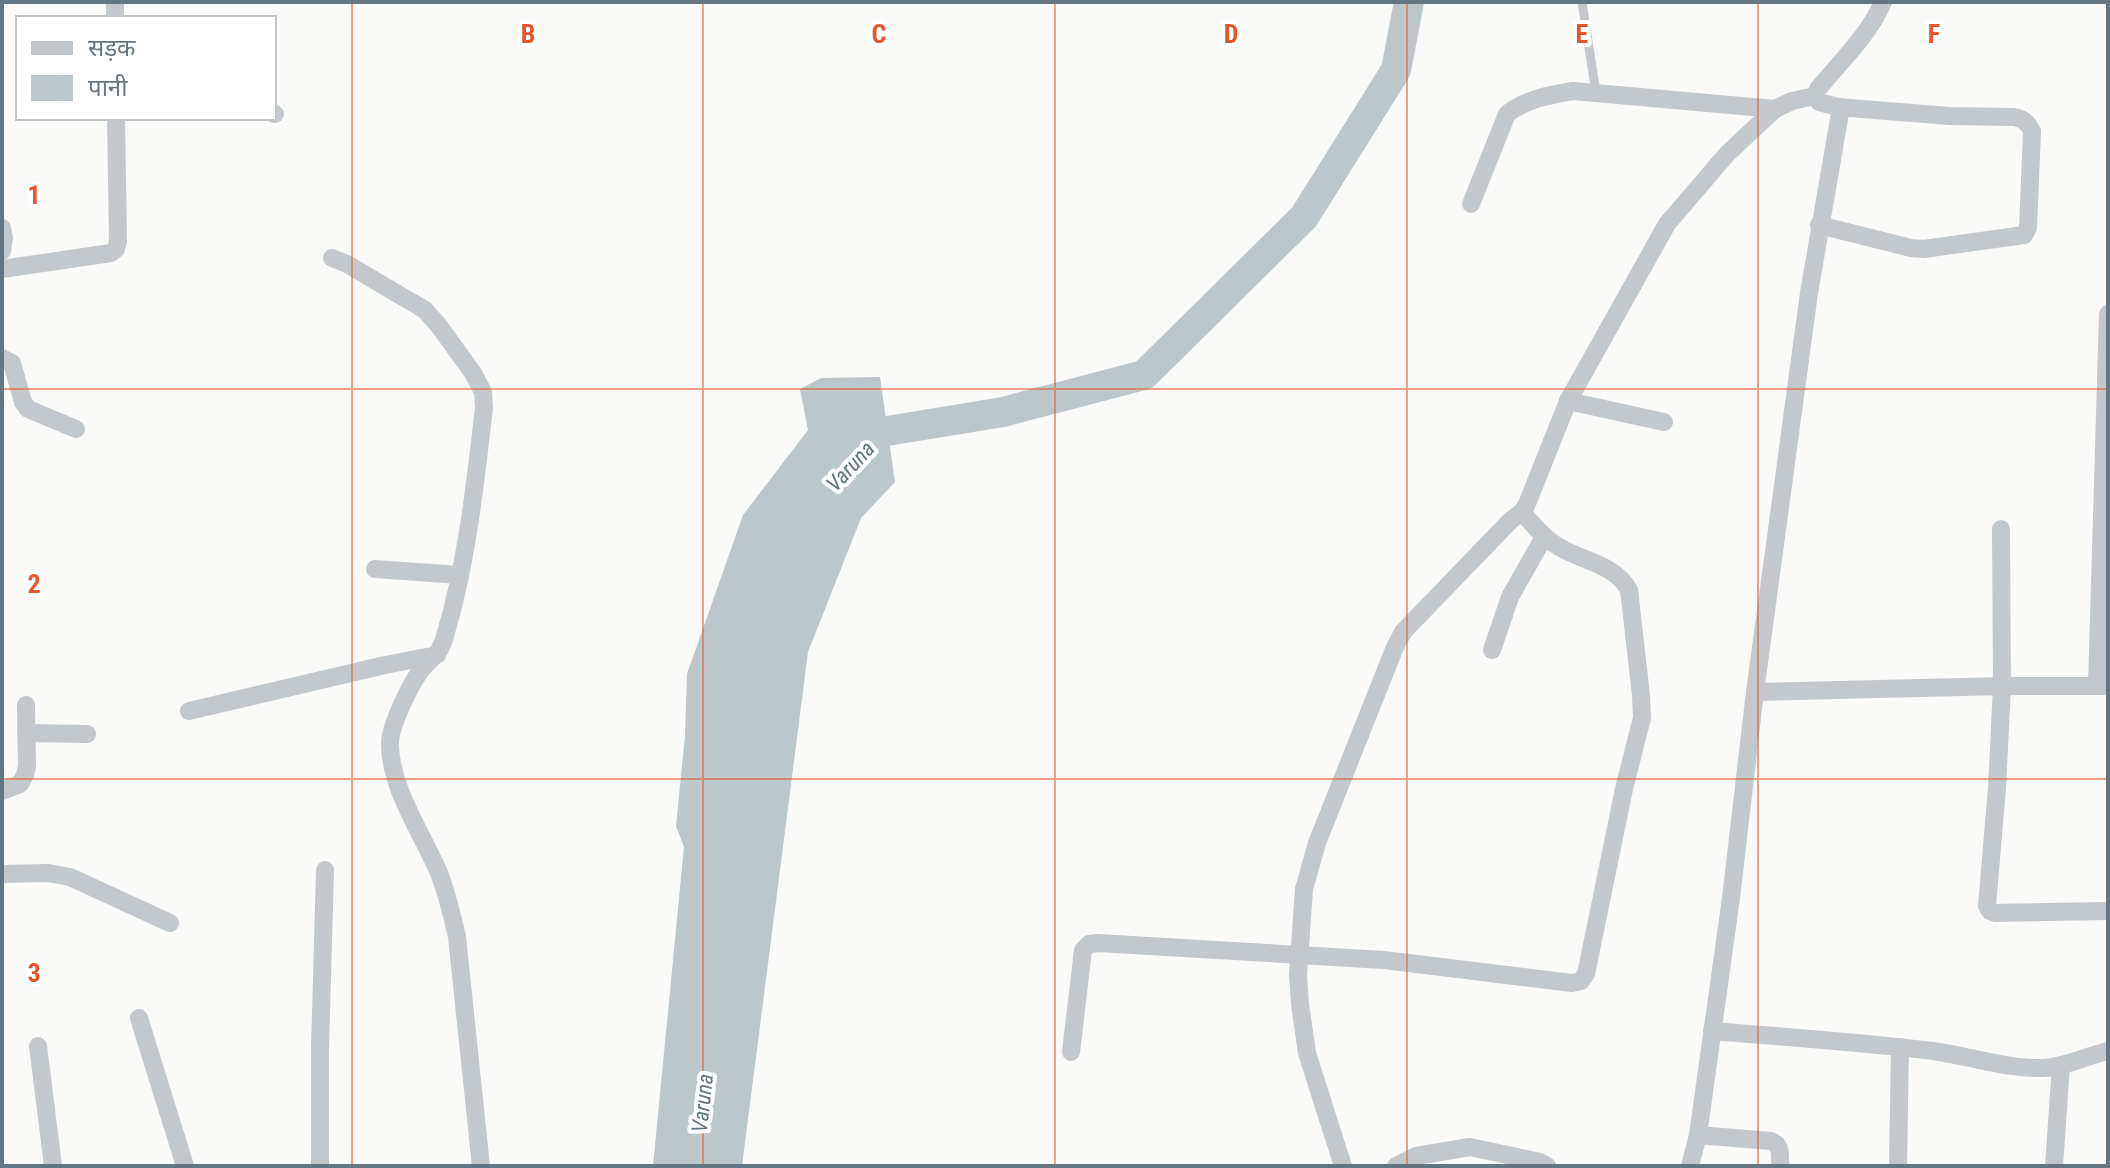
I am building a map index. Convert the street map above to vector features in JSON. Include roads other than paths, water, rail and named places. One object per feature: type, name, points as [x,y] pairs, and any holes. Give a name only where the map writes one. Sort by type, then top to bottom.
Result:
[{"type":"street","points":[[1815,96],[1862,36],[1883,2]]},
{"type":"street","points":[[1471,204],[1507,114],[1518,105],[1544,96],[1573,91],[1775,109]]},
{"type":"street","points":[[1815,96],[1819,102],[1838,107],[1949,116],[2014,117],[2023,119],[2032,131],[2028,228],[2024,235],[1924,249],[1819,225]]},
{"type":"street","points":[[1343,1166],[1307,1053],[1300,1004],[1298,975],[1304,889],[1317,843],[1395,647],[1403,632],[1522,512],[1568,401],[1667,224],[1727,154],[1775,109],[1815,96]]},
{"type":"street","points":[[1690,1166],[1698,1135],[1731,898],[1755,692],[1819,225],[1840,113],[1838,107]]},
{"type":"street","points":[[2,269],[111,253],[116,249],[116,120]]},
{"type":"street","points":[[2,228],[2,251]]},
{"type":"street","points":[[332,258],[425,310],[465,361],[483,392],[484,408],[467,545],[445,639],[437,655],[422,670],[397,715],[390,740],[392,763],[400,789],[440,875],[451,907],[457,937],[481,1166]]},
{"type":"street","points":[[1755,692],[2102,686],[2108,314]]},
{"type":"street","points":[[2,358],[12,363],[23,402],[28,409],[76,429]]},
{"type":"street","points":[[1568,401],[1664,422]]},
{"type":"street","points":[[1071,1052],[1083,950],[1089,944],[1384,960],[1572,983],[1581,981],[1586,974],[1624,789],[1642,718],[1629,590],[1616,573],[1562,549],[1544,537],[1522,512]]},
{"type":"street","points":[[2001,529],[2002,686],[1987,906],[1995,913],[2108,911]]},
{"type":"street","points":[[1492,650],[1510,597],[1544,537]]},
{"type":"street","points":[[375,569],[460,575]]},
{"type":"street","points":[[189,711],[437,655]]},
{"type":"street","points":[[2,791],[20,784],[25,775],[26,705]]},
{"type":"street","points":[[26,733],[87,734]]},
{"type":"street","points":[[320,1166],[325,870]]},
{"type":"street","points":[[2,874],[48,873],[70,877],[170,923]]},
{"type":"street","points":[[139,1018],[185,1166]]},
{"type":"street","points":[[1712,1031],[1900,1047],[2021,1067],[2061,1065],[2108,1051]]},
{"type":"street","points":[[38,1046],[53,1166]]},
{"type":"street","points":[[1898,1166],[1900,1047]]},
{"type":"street","points":[[2054,1166],[2061,1065]]},
{"type":"street","points":[[1698,1135],[1771,1141],[1780,1149],[1781,1166]]},
{"type":"street","points":[[1396,1166],[1416,1156],[1443,1158],[1470,1147],[1547,1166]]},
{"type":"lane","points":[[1582,2],[1596,93]]},
{"type":"water","points":[[880,377],[895,482],[861,518],[808,652],[742,1166],[653,1166],[684,847],[676,826],[685,736],[687,674],[743,515],[808,430],[800,389],[821,378]]},
{"type":"waterway","name":"Varuna","points":[[857,457],[881,432],[1003,412],[1144,375],[1304,217],[1396,70],[1409,2]]}]
